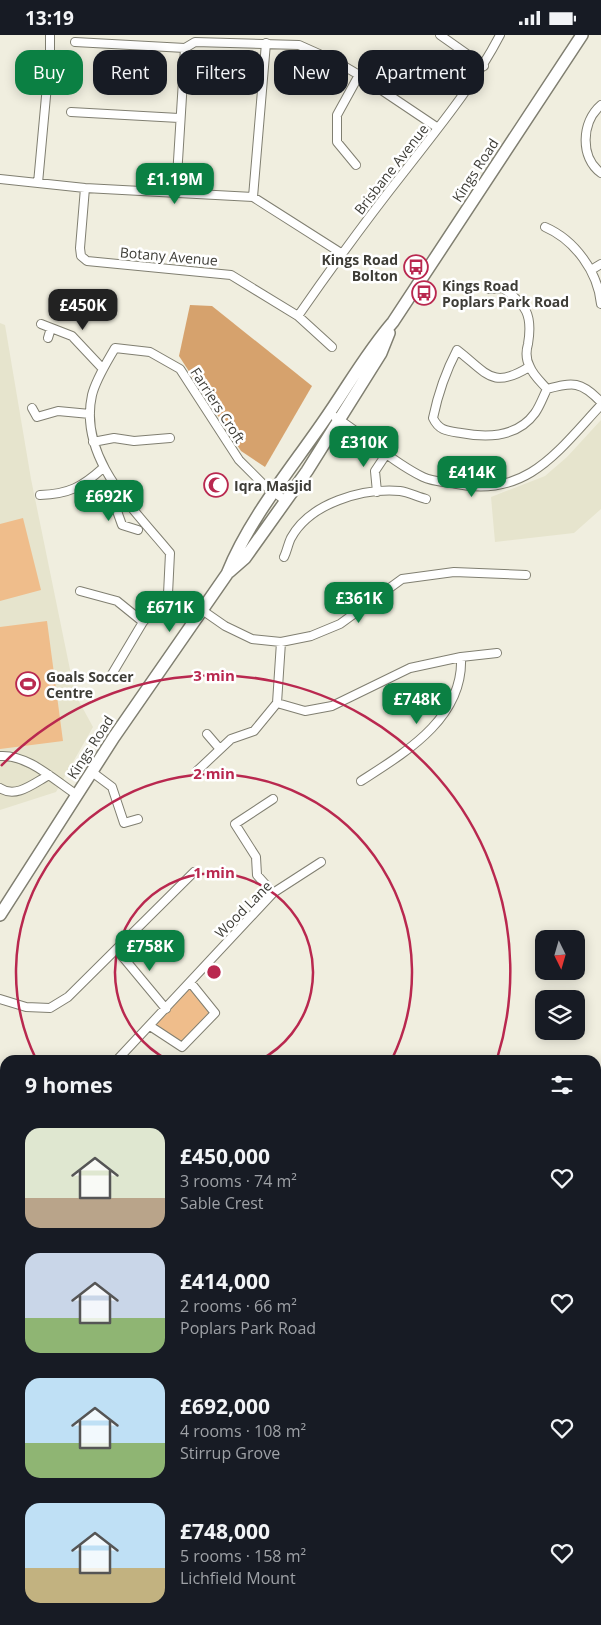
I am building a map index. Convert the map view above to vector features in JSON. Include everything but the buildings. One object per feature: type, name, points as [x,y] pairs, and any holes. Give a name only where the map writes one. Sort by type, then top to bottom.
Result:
[{"type":"street","points":[[38,183],[50,35]]},
{"type":"street","name":"Brisbane Avenue","points":[[484,66],[500,35]]},
{"type":"street","name":"Kings Road","points":[[0,915],[92,772],[227,573],[236,550],[329,414],[372,347],[393,322],[582,35]]},
{"type":"street","points":[[443,36],[462,50]]},
{"type":"street","points":[[75,42],[185,48],[196,42],[299,45],[337,62],[358,74]]},
{"type":"street","points":[[253,197],[266,43]]},
{"type":"street","points":[[176,193],[179,118],[185,48]]},
{"type":"street","points":[[356,165],[337,142],[337,115],[358,77]]},
{"type":"street","points":[[389,95],[438,128]]},
{"type":"street","name":"Brisbane Avenue","points":[[298,316],[341,253],[462,95]]},
{"type":"street","points":[[601,105],[590,119],[586,131],[586,149],[592,167],[601,173]]},
{"type":"street","points":[[71,112],[179,118]]},
{"type":"street","points":[[0,179],[85,188],[253,197],[341,253]]},
{"type":"street","name":"Botany Avenue","points":[[85,188],[80,248],[81,256],[87,261],[231,275],[298,316],[332,347]]},
{"type":"street","points":[[545,227],[562,234],[591,270],[600,288],[601,304]]},
{"type":"street","points":[[591,270],[601,264]]},
{"type":"street","points":[[489,289],[502,284],[527,311],[531,327],[526,351],[530,367],[547,389]]},
{"type":"street","name":"Kings Road","points":[[227,573],[245,558],[340,420],[381,353],[393,322]]},
{"type":"street","points":[[41,324],[72,336],[104,369]]},
{"type":"street","points":[[48,338],[51,328]]},
{"type":"street","name":"Farriers Croft","points":[[112,674],[144,622],[168,594],[170,553],[103,468],[93,442],[90,414],[92,395],[116,348],[150,353],[180,369],[239,461],[274,493]]},
{"type":"street","points":[[329,414],[425,478],[468,487],[503,485],[515,482],[543,465],[601,403],[588,388],[568,384],[547,389],[534,414],[516,429],[506,434],[484,437],[444,430],[437,425],[433,418],[440,397],[442,381],[457,350],[486,374],[498,379],[513,377],[530,367]]},
{"type":"street","points":[[32,408],[37,417],[58,411],[90,414]]},
{"type":"street","points":[[93,442],[114,438],[134,441],[170,438]]},
{"type":"street","points":[[377,492],[375,471],[387,453]]},
{"type":"street","points":[[40,495],[62,494],[86,483],[103,468]]},
{"type":"street","points":[[284,557],[291,538],[305,521],[328,504],[377,492],[401,491],[426,499]]},
{"type":"street","points":[[274,493],[286,501]]},
{"type":"street","points":[[128,501],[117,511],[122,525],[138,530]]},
{"type":"street","points":[[202,611],[225,626],[252,639],[281,643],[311,636],[340,624],[402,579],[454,572],[526,575]]},
{"type":"street","points":[[80,591],[117,601],[144,622]]},
{"type":"street","points":[[197,771],[219,748],[231,739],[254,731],[277,703],[281,643]]},
{"type":"street","points":[[277,703],[305,711],[332,706],[410,668],[461,657],[497,653]]},
{"type":"street","points":[[361,781],[401,755],[442,718],[453,698],[462,672],[461,657]]},
{"type":"street","points":[[208,734],[219,748]]},
{"type":"street","points":[[0,763],[2,755],[17,758],[49,775],[77,795]]},
{"type":"street","points":[[92,772],[112,787],[124,823],[138,819]]},
{"type":"street","points":[[0,788],[6,792],[18,792],[49,775]]},
{"type":"street","points":[[273,799],[235,823],[256,857],[258,875],[273,893]]},
{"type":"street","name":"Wood Lane","points":[[122,1055],[273,893],[321,862]]},
{"type":"street","points":[[0,999],[26,1007],[50,1008],[68,997],[194,872]]},
{"type":"street","points":[[117,949],[166,1009]]},
{"type":"street","points":[[150,1026],[182,1047],[215,1013],[190,982]]},
{"type":"shaded area","points":[[190,305],[212,306],[312,386],[265,467],[241,451],[179,356]]},
{"type":"shaded area","points":[[0,323],[5,325],[31,479],[75,694],[93,727],[56,792],[0,810]]},
{"type":"shaded area","points":[[601,420],[601,509],[574,533],[495,542],[491,497],[545,476],[567,457]]},
{"type":"shaded area","points":[[23,518],[41,590],[0,601],[0,524]]},
{"type":"shaded area","name":"Goals Soccer Centre","points":[[47,621],[63,741],[0,749],[0,627]]},
{"type":"shaded area","points":[[190,987],[211,1012],[182,1044],[154,1025]]},
{"type":"place","name":"Kings Road Bolton","points":[[416,267]]},
{"type":"place","name":"Kings Road Poplars Park Road","points":[[424,293]]},
{"type":"place","name":"Iqra Masjid","points":[[216,485]]},
{"type":"place","name":"Goals Soccer Centre","points":[[28,684]]}]
